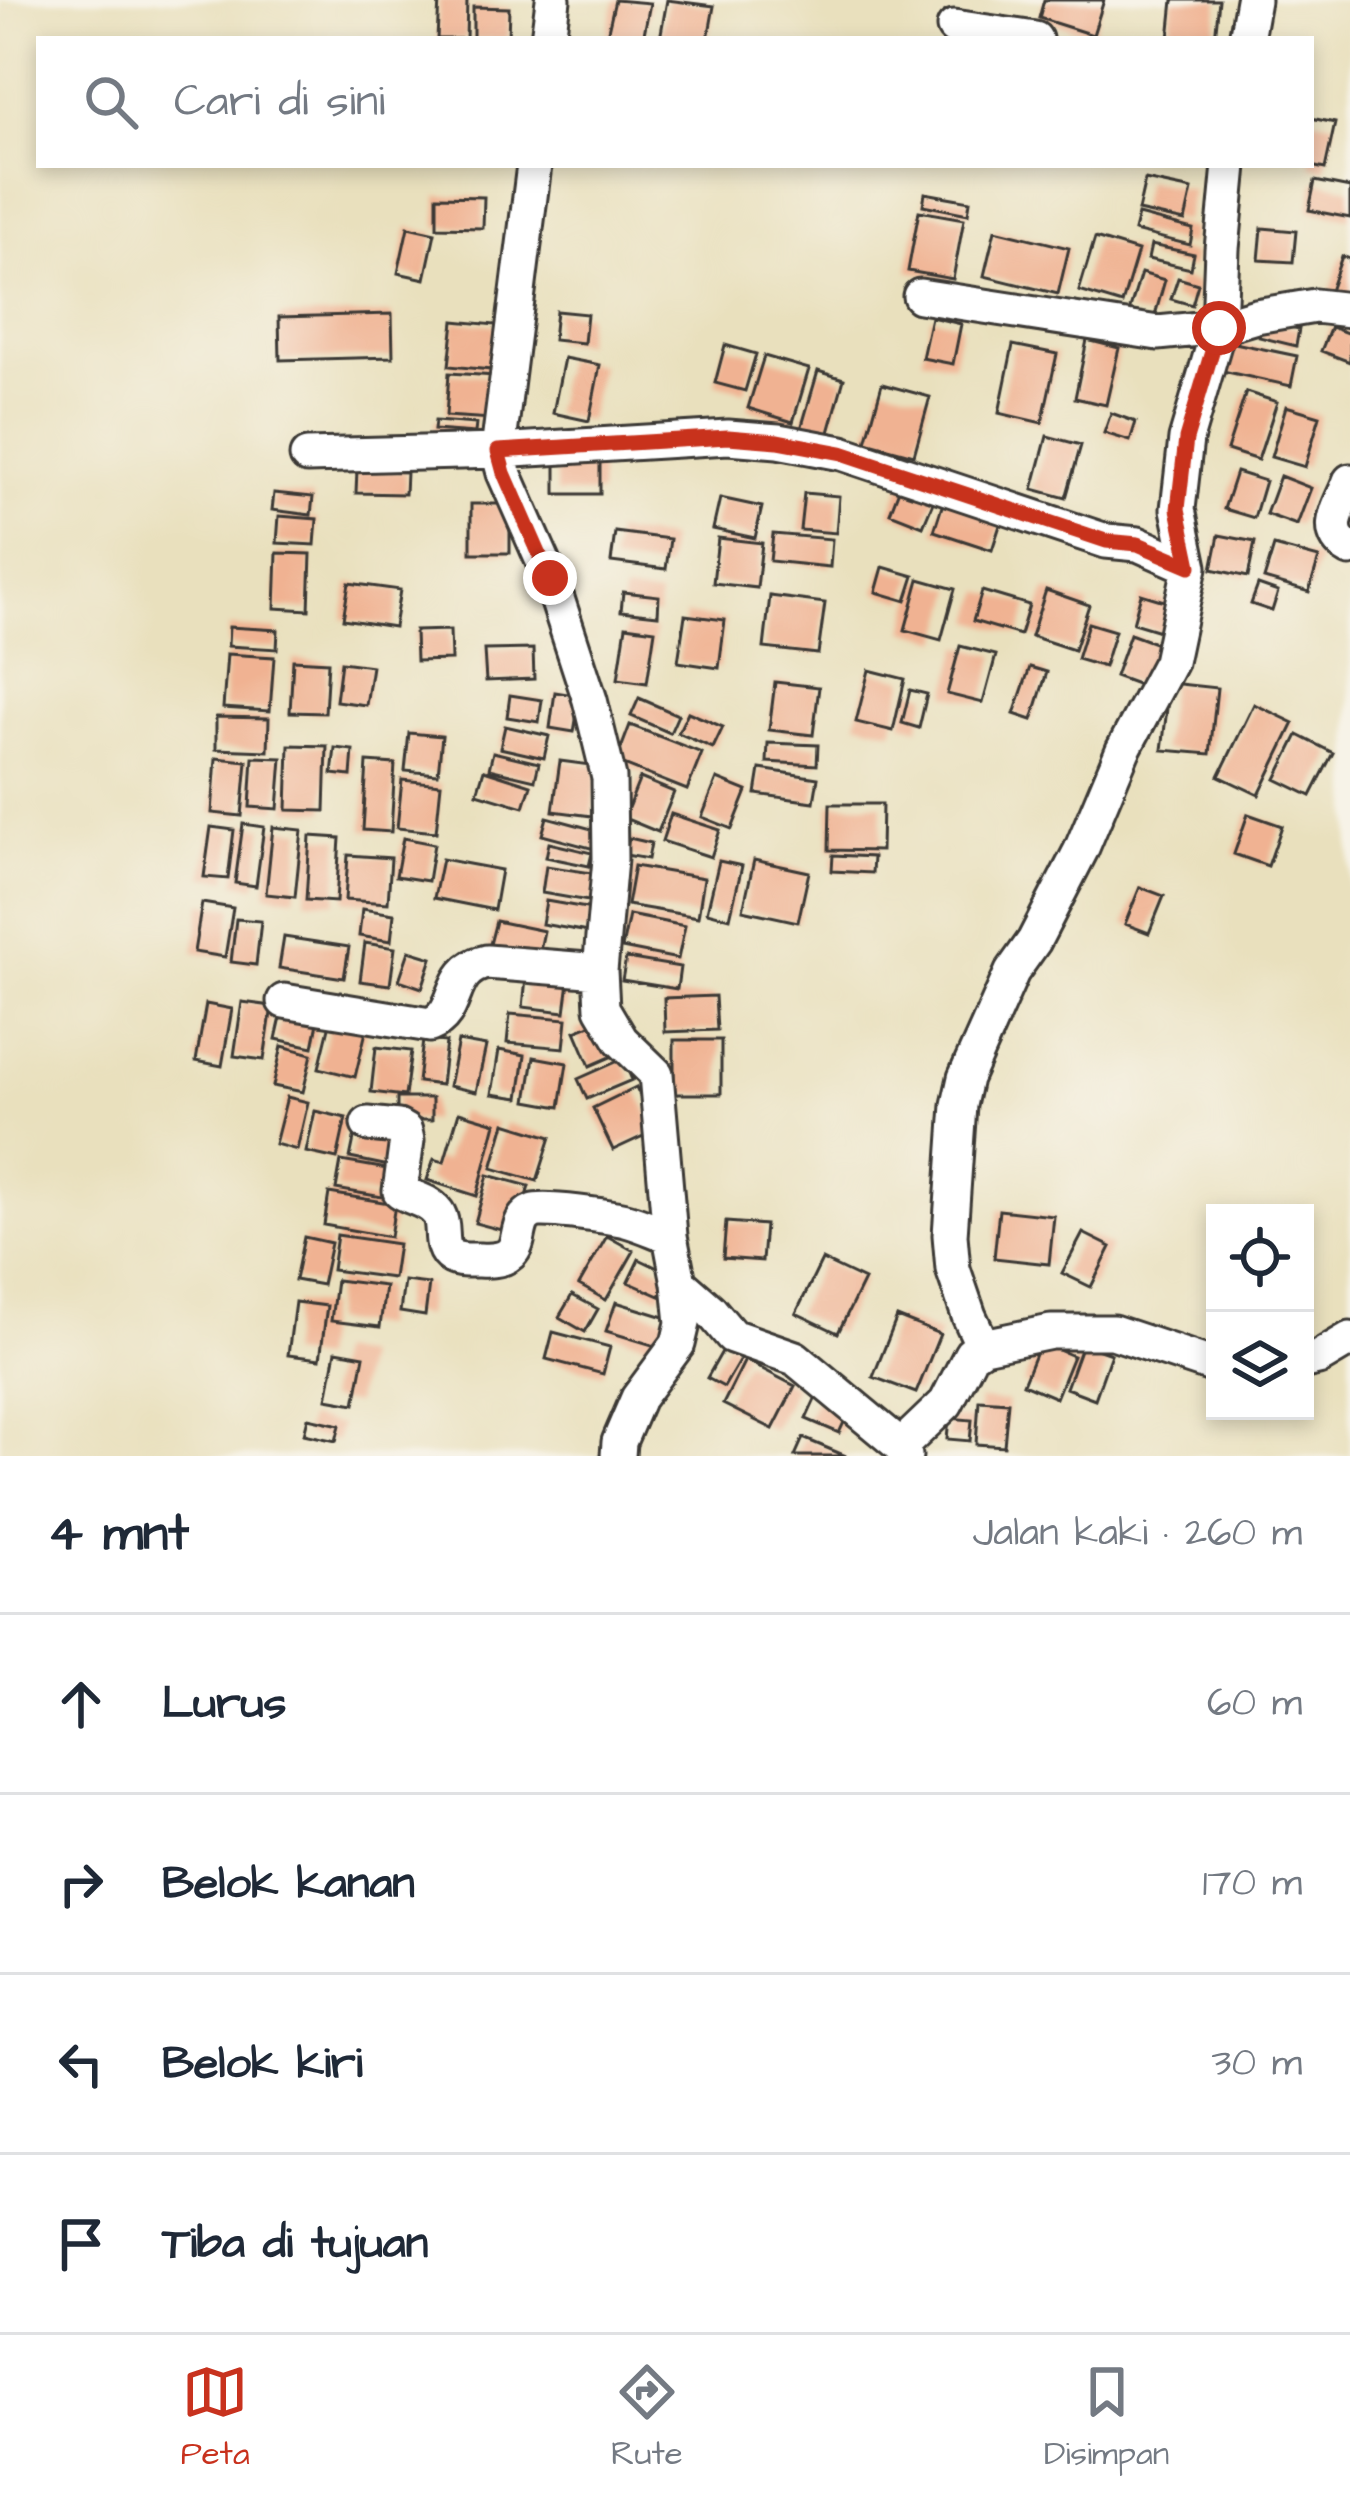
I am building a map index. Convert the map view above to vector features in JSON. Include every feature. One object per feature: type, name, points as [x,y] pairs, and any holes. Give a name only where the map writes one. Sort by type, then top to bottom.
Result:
[{"type":"street","points":[[548,36],[553,0]]},
{"type":"street","points":[[1247,36],[1253,0]]},
{"type":"street","points":[[954,27],[1016,36]]},
{"type":"street","points":[[534,168],[498,451],[550,578],[590,700],[609,778],[602,1008],[621,1040],[656,1074],[683,1323],[678,1344],[638,1398],[618,1456]]},
{"type":"street","points":[[983,1346],[953,1269],[950,1235],[964,1078],[1012,972],[1072,868],[1123,750],[1170,662],[1190,566],[1178,509],[1186,439],[1219,328],[1230,168]]},
{"type":"street","points":[[920,296],[1158,333],[1219,328],[1315,305],[1350,310]]},
{"type":"street","points":[[307,456],[498,451],[728,437],[778,441],[842,453],[1106,541],[1138,544],[1190,566]]},
{"type":"street","points":[[1350,481],[1333,526],[1339,543],[1350,549]]},
{"type":"street","points":[[284,1001],[430,1025],[446,1014],[458,982],[476,964],[600,970]]},
{"type":"street","points":[[368,1124],[398,1126],[405,1131],[400,1191],[437,1210],[448,1256],[498,1262],[506,1258],[525,1217],[533,1211],[626,1220],[670,1236]]},
{"type":"street","points":[[679,1283],[732,1336],[795,1358],[903,1451],[946,1403],[971,1354],[983,1346],[1051,1332],[1113,1332],[1206,1363]]},
{"type":"street","points":[[1314,1359],[1350,1339]]},
{"type":"building","points":[[439,0],[467,0],[466,36],[437,36]]},
{"type":"building","points":[[615,0],[650,3],[644,36],[607,35]]},
{"type":"building","points":[[667,0],[714,6],[709,36],[661,36]]},
{"type":"building","points":[[1044,0],[1104,0],[1093,35],[1039,18]]},
{"type":"building","points":[[1173,0],[1219,0],[1215,36],[1169,36]]},
{"type":"building","points":[[473,7],[509,8],[508,36],[473,36]]},
{"type":"building","points":[[1314,119],[1335,123],[1325,169],[1314,167]]},
{"type":"building","points":[[1145,180],[1192,190],[1185,221],[1138,211]]},
{"type":"building","points":[[1315,181],[1350,188],[1350,218],[1309,210]]},
{"type":"building","points":[[925,193],[970,201],[968,214],[923,205]]},
{"type":"building","points":[[437,196],[484,197],[483,228],[437,227]]},
{"type":"building","points":[[919,211],[964,219],[953,279],[908,271]]},
{"type":"building","points":[[1138,215],[1193,229],[1190,245],[1134,231]]},
{"type":"building","points":[[408,227],[435,233],[425,279],[398,273]]},
{"type":"building","points":[[1262,228],[1296,231],[1293,262],[1259,260]]},
{"type":"building","points":[[995,230],[1069,248],[1058,294],[984,276]]},
{"type":"building","points":[[1095,238],[1138,251],[1122,304],[1079,291]]},
{"type":"building","points":[[1151,245],[1194,254],[1191,269],[1148,259]]},
{"type":"building","points":[[1342,256],[1350,259],[1350,298],[1330,291]]},
{"type":"building","points":[[1141,273],[1165,280],[1154,319],[1129,312]]},
{"type":"building","points":[[1178,278],[1198,284],[1192,305],[1171,299]]},
{"type":"building","points":[[556,311],[587,314],[584,343],[553,340]]},
{"type":"building","points":[[392,314],[393,357],[280,360],[279,317]]},
{"type":"building","points":[[931,317],[961,324],[953,364],[922,358]]},
{"type":"building","points":[[454,321],[496,325],[492,370],[449,366]]},
{"type":"building","points":[[1264,321],[1299,329],[1296,346],[1259,337]]},
{"type":"building","points":[[1331,327],[1350,334],[1350,362],[1321,351]]},
{"type":"building","points":[[1087,340],[1119,348],[1106,405],[1075,398]]},
{"type":"building","points":[[1230,342],[1297,356],[1291,386],[1223,371]]},
{"type":"building","points":[[725,345],[756,354],[745,391],[715,383]]},
{"type":"building","points":[[1013,345],[1057,354],[1042,423],[999,413]]},
{"type":"building","points":[[764,356],[809,369],[793,422],[748,408]]},
{"type":"building","points":[[564,358],[600,365],[589,421],[553,413]]},
{"type":"building","points":[[818,371],[844,379],[828,436],[801,429]]},
{"type":"building","points":[[449,373],[495,376],[492,419],[446,416]]},
{"type":"building","points":[[882,384],[930,397],[914,455],[866,442]]},
{"type":"building","points":[[1246,392],[1277,402],[1258,460],[1227,450]]},
{"type":"building","points":[[1286,406],[1320,416],[1305,467],[1271,457]]},
{"type":"building","points":[[1111,413],[1136,422],[1130,441],[1104,433]]},
{"type":"building","points":[[435,421],[476,424],[475,433],[434,430]]},
{"type":"building","points":[[1047,436],[1081,445],[1066,498],[1033,489]]},
{"type":"building","points":[[556,458],[600,458],[600,494],[556,494]]},
{"type":"building","points":[[357,470],[406,472],[405,494],[356,493]]},
{"type":"building","points":[[1236,472],[1265,481],[1254,518],[1224,509]]},
{"type":"building","points":[[1280,476],[1311,488],[1297,525],[1266,514]]},
{"type":"building","points":[[902,482],[936,495],[923,526],[890,513]]},
{"type":"building","points":[[274,493],[313,497],[311,515],[272,510]]},
{"type":"building","points":[[804,493],[839,496],[836,533],[800,530]]},
{"type":"building","points":[[945,497],[1003,516],[992,550],[934,531]]},
{"type":"building","points":[[720,498],[762,507],[755,538],[713,529]]},
{"type":"building","points":[[471,504],[510,504],[510,553],[471,553]]},
{"type":"building","points":[[279,516],[317,519],[315,545],[277,543]]},
{"type":"building","points":[[615,532],[670,539],[666,569],[611,562]]},
{"type":"building","points":[[773,534],[832,539],[830,567],[770,561]]},
{"type":"building","points":[[1219,535],[1255,542],[1248,577],[1212,569]]},
{"type":"building","points":[[718,538],[762,543],[757,588],[713,583]]},
{"type":"building","points":[[1274,546],[1319,558],[1309,592],[1264,579]]},
{"type":"building","points":[[277,553],[311,554],[309,610],[275,608]]},
{"type":"building","points":[[883,567],[914,576],[906,601],[876,592]]},
{"type":"building","points":[[919,579],[955,589],[941,640],[905,630]]},
{"type":"building","points":[[349,583],[400,590],[394,627],[343,619]]},
{"type":"building","points":[[1258,585],[1278,592],[1272,611],[1251,604]]},
{"type":"building","points":[[1046,590],[1089,605],[1074,650],[1031,636]]},
{"type":"building","points":[[982,591],[1029,605],[1020,635],[973,621]]},
{"type":"building","points":[[623,592],[659,596],[658,615],[621,611]]},
{"type":"building","points":[[1141,594],[1171,603],[1163,632],[1133,623]]},
{"type":"building","points":[[770,596],[825,603],[818,654],[764,648]]},
{"type":"building","points":[[685,615],[725,620],[719,668],[678,662]]},
{"type":"building","points":[[1088,623],[1115,631],[1104,667],[1077,659]]},
{"type":"building","points":[[626,626],[655,630],[647,683],[618,679]]},
{"type":"building","points":[[229,627],[278,630],[277,649],[228,646]]},
{"type":"building","points":[[450,630],[451,660],[416,661],[415,631]]},
{"type":"building","points":[[1130,634],[1160,645],[1145,687],[1115,676]]},
{"type":"building","points":[[960,646],[996,655],[983,703],[947,694]]},
{"type":"building","points":[[533,649],[534,679],[486,681],[484,650]]},
{"type":"building","points":[[227,654],[274,657],[270,711],[223,708]]},
{"type":"building","points":[[293,660],[328,662],[325,713],[290,712]]},
{"type":"building","points":[[341,662],[372,666],[366,705],[336,701]]},
{"type":"building","points":[[1030,667],[1047,672],[1032,720],[1014,714]]},
{"type":"building","points":[[869,670],[905,679],[893,731],[856,722]]},
{"type":"building","points":[[775,682],[819,687],[813,735],[769,730]]},
{"type":"building","points":[[1170,683],[1217,688],[1210,754],[1162,750]]},
{"type":"building","points":[[910,690],[927,694],[919,728],[902,723]]},
{"type":"building","points":[[555,692],[580,696],[574,732],[550,728]]},
{"type":"building","points":[[510,695],[542,700],[539,722],[507,717]]},
{"type":"building","points":[[639,698],[678,715],[670,733],[631,716]]},
{"type":"building","points":[[1254,704],[1294,723],[1259,795],[1219,776]]},
{"type":"building","points":[[688,712],[723,727],[713,748],[678,733]]},
{"type":"building","points":[[216,717],[269,718],[268,751],[216,749]]},
{"type":"building","points":[[630,725],[702,753],[687,790],[616,762]]},
{"type":"building","points":[[505,726],[549,736],[544,758],[500,748]]},
{"type":"building","points":[[409,733],[442,736],[438,774],[405,771]]},
{"type":"building","points":[[1298,735],[1333,753],[1311,796],[1276,779]]},
{"type":"building","points":[[768,743],[818,745],[817,765],[767,762]]},
{"type":"building","points":[[289,745],[327,746],[325,811],[287,810]]},
{"type":"building","points":[[335,748],[353,750],[351,776],[332,774]]},
{"type":"building","points":[[493,752],[539,763],[535,780],[489,769]]},
{"type":"building","points":[[253,757],[282,758],[278,809],[250,807]]},
{"type":"building","points":[[216,758],[247,761],[242,816],[212,813]]},
{"type":"building","points":[[560,761],[598,766],[592,816],[553,811]]},
{"type":"building","points":[[367,762],[395,764],[391,832],[363,830]]},
{"type":"building","points":[[760,769],[818,778],[814,802],[756,794]]},
{"type":"building","points":[[484,770],[531,785],[524,807],[477,793]]},
{"type":"building","points":[[640,778],[674,792],[658,832],[624,818]]},
{"type":"building","points":[[717,779],[747,791],[732,829],[702,817]]},
{"type":"building","points":[[402,780],[441,784],[436,832],[397,828]]},
{"type":"building","points":[[830,804],[882,804],[881,851],[829,850]]},
{"type":"building","points":[[671,814],[720,830],[711,857],[662,841]]},
{"type":"building","points":[[1248,814],[1282,826],[1268,866],[1234,854]]},
{"type":"building","points":[[547,817],[603,832],[598,850],[542,835]]},
{"type":"building","points":[[243,824],[264,827],[256,886],[235,883]]},
{"type":"building","points":[[211,827],[234,830],[228,879],[204,877]]},
{"type":"building","points":[[273,827],[302,830],[295,897],[266,894]]},
{"type":"building","points":[[310,836],[340,838],[336,902],[306,900]]},
{"type":"building","points":[[403,838],[434,844],[428,881],[396,876]]},
{"type":"building","points":[[629,838],[651,843],[648,859],[626,855]]},
{"type":"building","points":[[549,843],[592,853],[589,866],[546,857]]},
{"type":"building","points":[[348,855],[391,858],[388,903],[345,900]]},
{"type":"building","points":[[833,855],[873,857],[872,873],[832,871]]},
{"type":"building","points":[[442,859],[501,870],[494,910],[434,898]]},
{"type":"building","points":[[754,860],[809,872],[798,922],[743,910]]},
{"type":"building","points":[[719,861],[742,866],[730,918],[707,912]]},
{"type":"building","points":[[546,866],[598,874],[594,902],[542,893]]},
{"type":"building","points":[[634,866],[704,878],[698,917],[627,905]]},
{"type":"building","points":[[1140,887],[1164,896],[1149,933],[1125,924]]},
{"type":"building","points":[[546,901],[592,909],[588,932],[542,924]]},
{"type":"building","points":[[202,903],[233,908],[225,957],[194,952]]},
{"type":"building","points":[[362,909],[394,914],[391,941],[359,936]]},
{"type":"building","points":[[629,915],[685,926],[678,959],[622,948]]},
{"type":"building","points":[[236,919],[261,921],[256,965],[231,962]]},
{"type":"building","points":[[496,921],[544,931],[538,959],[489,948]]},
{"type":"building","points":[[284,937],[349,947],[344,978],[279,968]]},
{"type":"building","points":[[365,943],[395,948],[390,985],[360,981]]},
{"type":"building","points":[[409,951],[432,958],[422,988],[399,980]]},
{"type":"building","points":[[626,958],[680,967],[677,989],[622,980]]},
{"type":"building","points":[[526,978],[569,982],[565,1012],[523,1007]]},
{"type":"building","points":[[715,996],[717,1030],[665,1032],[664,998]]},
{"type":"building","points":[[242,1002],[272,1006],[264,1060],[234,1056]]},
{"type":"building","points":[[206,1004],[232,1009],[222,1066],[196,1061]]},
{"type":"building","points":[[284,1004],[320,1013],[313,1047],[276,1039]]},
{"type":"building","points":[[333,1011],[369,1019],[355,1077],[319,1068]]},
{"type":"building","points":[[510,1014],[567,1019],[564,1048],[507,1043]]},
{"type":"building","points":[[605,1019],[620,1053],[590,1066],[575,1031]]},
{"type":"building","points":[[423,1040],[446,1042],[441,1085],[418,1082]]},
{"type":"building","points":[[674,1040],[721,1040],[721,1094],[674,1094]]},
{"type":"building","points":[[458,1041],[486,1046],[476,1092],[449,1086]]},
{"type":"building","points":[[282,1046],[312,1054],[303,1092],[273,1086]]},
{"type":"building","points":[[376,1047],[411,1051],[405,1096],[371,1092]]},
{"type":"building","points":[[499,1050],[525,1055],[519,1098],[492,1094]]},
{"type":"building","points":[[534,1057],[567,1063],[560,1107],[527,1101]]},
{"type":"building","points":[[623,1059],[632,1080],[587,1099],[578,1079]]},
{"type":"building","points":[[636,1087],[656,1130],[613,1150],[593,1108]]},
{"type":"building","points":[[287,1097],[308,1102],[297,1150],[275,1144]]},
{"type":"building","points":[[397,1098],[432,1098],[432,1120],[397,1120]]},
{"type":"building","points":[[315,1111],[346,1118],[337,1159],[306,1152]]},
{"type":"building","points":[[459,1112],[496,1123],[477,1196],[427,1180],[434,1159],[444,1162]]},
{"type":"building","points":[[505,1123],[551,1137],[537,1181],[492,1168]]},
{"type":"building","points":[[356,1129],[394,1136],[389,1166],[350,1158]]},
{"type":"building","points":[[341,1161],[393,1170],[388,1198],[336,1189]]},
{"type":"building","points":[[488,1175],[529,1186],[516,1234],[475,1223]]},
{"type":"building","points":[[329,1193],[395,1204],[390,1237],[324,1225]]},
{"type":"building","points":[[999,1210],[1054,1216],[1049,1264],[994,1258]]},
{"type":"building","points":[[726,1222],[765,1225],[762,1261],[723,1258]]},
{"type":"building","points":[[1083,1233],[1111,1247],[1091,1287],[1062,1273]]},
{"type":"building","points":[[337,1235],[398,1244],[393,1278],[332,1270]]},
{"type":"building","points":[[607,1236],[634,1251],[606,1300],[579,1285]]},
{"type":"building","points":[[304,1237],[331,1243],[322,1285],[295,1280]]},
{"type":"building","points":[[639,1259],[670,1274],[660,1296],[628,1282]]},
{"type":"building","points":[[822,1260],[864,1280],[838,1333],[796,1313]]},
{"type":"building","points":[[336,1280],[385,1286],[380,1327],[331,1321]]},
{"type":"building","points":[[404,1281],[429,1284],[425,1316],[400,1312]]},
{"type":"building","points":[[572,1295],[598,1309],[585,1332],[559,1317]]},
{"type":"building","points":[[295,1302],[327,1306],[320,1359],[288,1355]]},
{"type":"building","points":[[616,1302],[671,1319],[662,1348],[606,1331]]},
{"type":"building","points":[[897,1317],[940,1334],[916,1393],[873,1377]]},
{"type":"building","points":[[553,1332],[610,1347],[603,1374],[546,1359]]},
{"type":"building","points":[[728,1341],[745,1351],[724,1387],[707,1378]]},
{"type":"building","points":[[1040,1342],[1073,1356],[1056,1398],[1023,1384]]},
{"type":"building","points":[[1082,1344],[1111,1354],[1095,1399],[1066,1388]]},
{"type":"building","points":[[336,1351],[364,1356],[355,1404],[327,1399]]},
{"type":"building","points":[[745,1360],[795,1386],[773,1429],[723,1404]]},
{"type":"building","points":[[817,1395],[850,1409],[839,1433],[806,1419]]},
{"type":"building","points":[[979,1400],[1008,1402],[1004,1446],[976,1444]]},
{"type":"building","points":[[308,1418],[340,1425],[336,1441],[304,1434]]},
{"type":"building","points":[[949,1418],[972,1420],[970,1441],[947,1439]]},
{"type":"building","points":[[803,1438],[846,1456],[795,1456]]},
{"type":"route","points":[[550,578],[498,451],[728,437],[842,453],[1106,541],[1138,544],[1190,566],[1178,509],[1186,439],[1219,328]]}]
